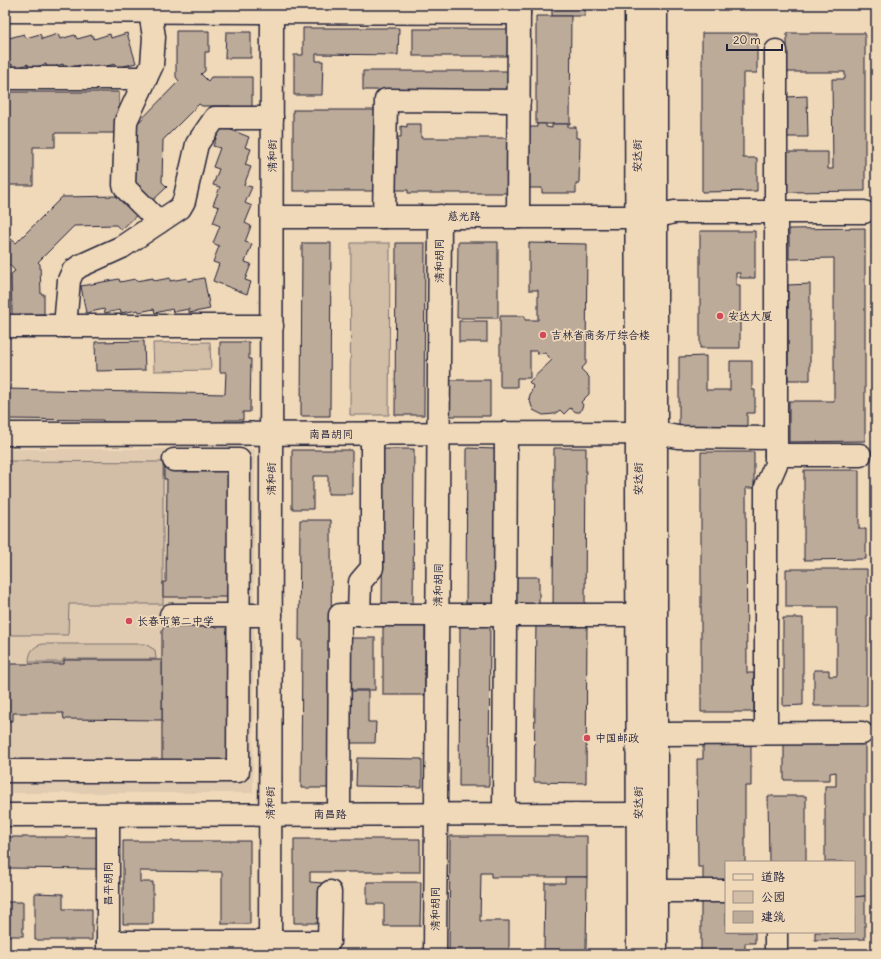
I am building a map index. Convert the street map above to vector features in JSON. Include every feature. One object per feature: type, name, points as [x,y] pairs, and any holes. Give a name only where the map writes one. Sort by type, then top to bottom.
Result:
[{"type":"street","name":"安达街","points":[[636,5],[646,217],[647,434],[656,734],[647,814],[638,954]]},
{"type":"street","name":"安达街","points":[[646,217],[656,5]]},
{"type":"street","points":[[149,8],[154,37],[152,65],[126,121],[124,185],[127,190],[159,222]]},
{"type":"street","points":[[5,11],[149,8],[519,9],[518,216]]},
{"type":"street","name":"清和街","points":[[270,948],[272,9]]},
{"type":"street","points":[[766,733],[766,487],[776,464],[776,51]]},
{"type":"street","points":[[5,78],[146,78]]},
{"type":"street","points":[[384,216],[386,100],[519,101]]},
{"type":"street","points":[[65,326],[69,280],[73,271],[80,266],[122,247],[180,208],[184,201],[197,144],[215,118],[272,118]]},
{"type":"street","name":"慈光路","points":[[272,217],[646,217],[674,212],[864,212]]},
{"type":"street","name":"清和胡同","points":[[435,954],[440,216]]},
{"type":"street","points":[[5,326],[272,326]]},
{"type":"street","points":[[504,814],[506,433]]},
{"type":"street","name":"南昌胡同","points":[[5,434],[647,434],[860,455]]},
{"type":"street","points":[[359,615],[360,582],[372,568],[372,434]]},
{"type":"street","name":"安达街","points":[[647,434],[638,615],[647,814],[656,891],[656,954]]},
{"type":"street","points":[[5,771],[238,771],[239,460],[174,460]]},
{"type":"street","points":[[171,615],[271,615]]},
{"type":"street","points":[[339,814],[340,615],[638,615]]},
{"type":"street","points":[[656,734],[862,733]]},
{"type":"street","name":"南昌路","points":[[5,815],[647,814]]},
{"type":"street","name":"昌平胡同","points":[[108,815],[108,948]]},
{"type":"street","points":[[656,891],[725,891]]},
{"type":"street","points":[[108,948],[270,948],[329,942],[330,892]]},
{"type":"street","points":[[776,933],[776,954]]},
{"type":"shaded area","name":"长春市第二中学","points":[[5,449],[255,449],[253,793],[5,793]]},
{"type":"green space","points":[[351,243],[390,243],[389,415],[350,415]]},
{"type":"green space","points":[[210,342],[211,370],[154,371],[153,343]]},
{"type":"green space","points":[[5,461],[163,462],[163,604],[69,604],[68,635],[5,635]]},
{"type":"green space","points":[[43,644],[145,644],[155,650],[156,659],[63,659],[63,662],[29,662],[32,650]]},
{"type":"building","points":[[552,5],[585,5],[585,16],[552,16]]},
{"type":"building","points":[[536,16],[571,16],[570,124],[536,124]]},
{"type":"building","points":[[303,28],[399,28],[398,55],[316,54],[316,61],[323,61],[322,95],[294,95],[294,55],[303,55]]},
{"type":"building","points":[[413,29],[511,29],[511,56],[413,56]]},
{"type":"building","points":[[176,31],[209,31],[209,52],[205,52],[205,71],[201,74],[208,81],[211,77],[252,77],[252,109],[231,109],[231,106],[202,106],[199,104],[163,140],[162,182],[167,187],[150,203],[132,186],[133,128],[179,81],[176,77]]},
{"type":"building","points":[[226,32],[251,32],[251,58],[225,58]]},
{"type":"building","points":[[127,33],[136,63],[116,68],[115,64],[99,68],[98,65],[81,69],[80,65],[64,69],[63,64],[47,69],[46,64],[29,69],[28,64],[13,69],[12,64],[5,66],[5,34],[7,34],[9,38],[24,34],[26,38],[40,34],[42,39],[58,34],[60,39],[75,35],[77,39],[92,35],[94,39],[110,34],[111,38]]},
{"type":"building","points":[[702,33],[757,33],[757,73],[743,73],[743,158],[757,158],[757,191],[702,192]]},
{"type":"building","points":[[787,33],[865,33],[865,191],[787,192],[787,152],[828,152],[828,169],[833,169],[832,79],[845,79],[845,72],[787,72]]},
{"type":"building","points":[[363,71],[511,71],[511,91],[363,90]]},
{"type":"building","points":[[5,92],[119,92],[119,114],[116,114],[116,133],[55,133],[55,147],[33,147],[33,185],[5,185]]},
{"type":"building","points":[[807,96],[808,137],[786,137],[786,97]]},
{"type":"building","points":[[293,110],[375,110],[375,191],[293,191]]},
{"type":"building","points":[[407,124],[421,124],[421,138],[526,138],[526,127],[537,127],[537,124],[546,124],[546,127],[552,128],[552,124],[568,124],[568,127],[576,127],[576,138],[580,138],[579,184],[576,184],[576,193],[542,193],[542,188],[525,188],[525,193],[408,193],[408,190],[394,190],[395,137],[401,137],[401,126],[407,127]]},
{"type":"building","points":[[221,126],[249,137],[245,147],[251,149],[245,165],[251,167],[244,185],[252,187],[245,203],[252,206],[245,223],[251,226],[245,242],[252,244],[245,262],[251,264],[245,280],[251,282],[247,294],[213,281],[219,264],[213,262],[219,246],[213,243],[220,226],[213,223],[219,207],[213,205],[220,187],[213,185],[219,169],[213,167],[220,148],[213,146]]},
{"type":"building","points":[[120,196],[138,214],[121,230],[116,225],[74,226],[38,262],[40,264],[41,294],[44,294],[44,314],[12,315],[11,274],[15,271],[9,264],[5,268],[5,239],[11,239],[16,243],[62,197]]},
{"type":"building","points":[[865,228],[865,441],[789,442],[789,401],[834,401],[834,258],[789,259],[789,229]]},
{"type":"building","name":"安达大厦","points":[[700,231],[755,231],[755,278],[740,278],[740,273],[736,273],[736,285],[740,285],[740,348],[700,348]]},
{"type":"building","points":[[458,242],[498,242],[498,318],[457,318]]},
{"type":"building","points":[[302,243],[331,243],[330,416],[301,416]]},
{"type":"building","points":[[396,243],[425,243],[424,415],[395,415]]},
{"type":"building","name":"吉林省商务厅综合楼","points":[[529,243],[587,244],[586,364],[581,369],[589,377],[589,394],[581,402],[583,405],[580,412],[576,412],[570,408],[564,414],[560,410],[554,414],[543,415],[533,410],[529,398],[533,386],[529,382],[552,360],[545,353],[537,354],[537,351],[530,351],[530,378],[517,378],[517,387],[500,387],[500,316],[525,316],[525,320],[538,320],[538,290],[529,290]]},
{"type":"building","points":[[153,278],[154,281],[170,278],[170,281],[187,278],[188,281],[204,278],[210,309],[189,313],[189,309],[173,312],[172,309],[155,313],[154,309],[121,313],[120,310],[105,313],[104,309],[86,313],[81,286],[119,279],[120,282]]},
{"type":"building","points":[[810,284],[810,380],[788,380],[788,285]]},
{"type":"building","points":[[459,321],[487,321],[487,342],[459,342]]},
{"type":"building","points":[[144,341],[145,370],[96,371],[95,342]]},
{"type":"building","points":[[220,342],[249,342],[249,359],[251,359],[250,412],[243,412],[243,420],[225,420],[225,424],[103,422],[103,420],[5,419],[5,389],[225,394],[226,372],[220,372]]},
{"type":"building","points":[[706,356],[706,390],[730,390],[730,361],[752,361],[752,390],[755,390],[755,413],[747,413],[747,427],[679,427],[679,357]]},
{"type":"building","points":[[450,380],[490,380],[490,416],[450,416]]},
{"type":"building","points":[[467,448],[496,449],[495,608],[466,608]]},
{"type":"building","points":[[554,448],[586,448],[585,607],[553,607]]},
{"type":"building","points":[[383,449],[414,449],[413,610],[382,610]]},
{"type":"building","points":[[292,450],[352,450],[352,494],[328,494],[328,476],[313,476],[313,509],[292,509]]},
{"type":"building","points":[[701,452],[754,452],[754,488],[746,488],[747,673],[754,673],[754,712],[701,712]]},
{"type":"building","points":[[164,465],[234,466],[233,597],[163,597],[163,582],[166,582],[167,479],[164,479]]},
{"type":"building","points":[[804,470],[859,470],[859,529],[866,529],[866,559],[804,560]]},
{"type":"building","points":[[300,520],[331,520],[332,788],[301,788],[302,640],[299,640]]},
{"type":"building","points":[[786,569],[867,569],[867,706],[814,706],[814,670],[829,670],[829,676],[837,676],[837,607],[786,607]]},
{"type":"building","points":[[516,577],[539,577],[539,606],[516,606]]},
{"type":"building","points":[[783,618],[803,618],[803,705],[783,706]]},
{"type":"building","points":[[536,621],[587,621],[586,783],[534,782]]},
{"type":"building","points":[[169,624],[230,625],[229,762],[163,761],[162,631],[164,627]]},
{"type":"building","points":[[383,624],[425,624],[425,695],[383,695]]},
{"type":"building","points":[[460,624],[490,624],[489,786],[459,786]]},
{"type":"building","points":[[345,638],[375,638],[375,690],[345,690]]},
{"type":"building","points":[[64,660],[162,660],[162,720],[64,719],[63,713],[13,713],[13,721],[5,721],[5,664],[64,664]]},
{"type":"building","points":[[348,691],[368,691],[368,722],[376,722],[375,743],[347,743]]},
{"type":"building","points":[[784,744],[865,744],[865,896],[855,897],[855,861],[825,861],[825,786],[836,786],[836,772],[830,773],[830,780],[784,780]]},
{"type":"building","points":[[703,745],[751,745],[751,786],[745,786],[745,861],[725,861],[725,882],[703,882],[703,867],[698,867],[697,759],[703,759]]},
{"type":"building","points":[[357,758],[422,759],[422,787],[356,786]]},
{"type":"building","points":[[768,796],[806,796],[806,861],[769,861]]},
{"type":"building","points":[[450,836],[587,836],[587,877],[491,877],[491,873],[481,873],[480,921],[509,921],[509,954],[449,954]]},
{"type":"building","points":[[5,837],[97,837],[97,869],[5,868]]},
{"type":"building","points":[[294,839],[420,839],[420,872],[310,872],[310,882],[323,883],[323,923],[294,923]]},
{"type":"building","points":[[123,841],[250,841],[250,924],[222,924],[222,872],[140,871],[140,882],[153,882],[153,924],[123,924]]},
{"type":"building","points":[[565,877],[587,877],[586,950],[544,950],[545,883],[565,883]]},
{"type":"building","points":[[367,882],[421,882],[420,926],[384,926],[384,904],[367,904]]},
{"type":"building","points":[[35,893],[63,894],[63,909],[92,909],[92,940],[35,940]]},
{"type":"building","points":[[865,896],[865,939],[815,940],[815,933],[855,933],[855,897]]},
{"type":"building","points":[[5,902],[23,902],[23,936],[5,936]]},
{"type":"building","points":[[701,902],[725,902],[725,933],[755,933],[755,943],[745,943],[745,954],[701,954]]},
{"type":"building","points":[[294,951],[420,951],[420,954],[294,954]]},
{"type":"place","name":"安达大厦","points":[[720,316]]},
{"type":"place","name":"吉林省商务厅综合楼","points":[[543,335]]},
{"type":"place","name":"长春市第二中学","points":[[129,621]]},
{"type":"place","name":"中国邮政","points":[[587,738]]}]
